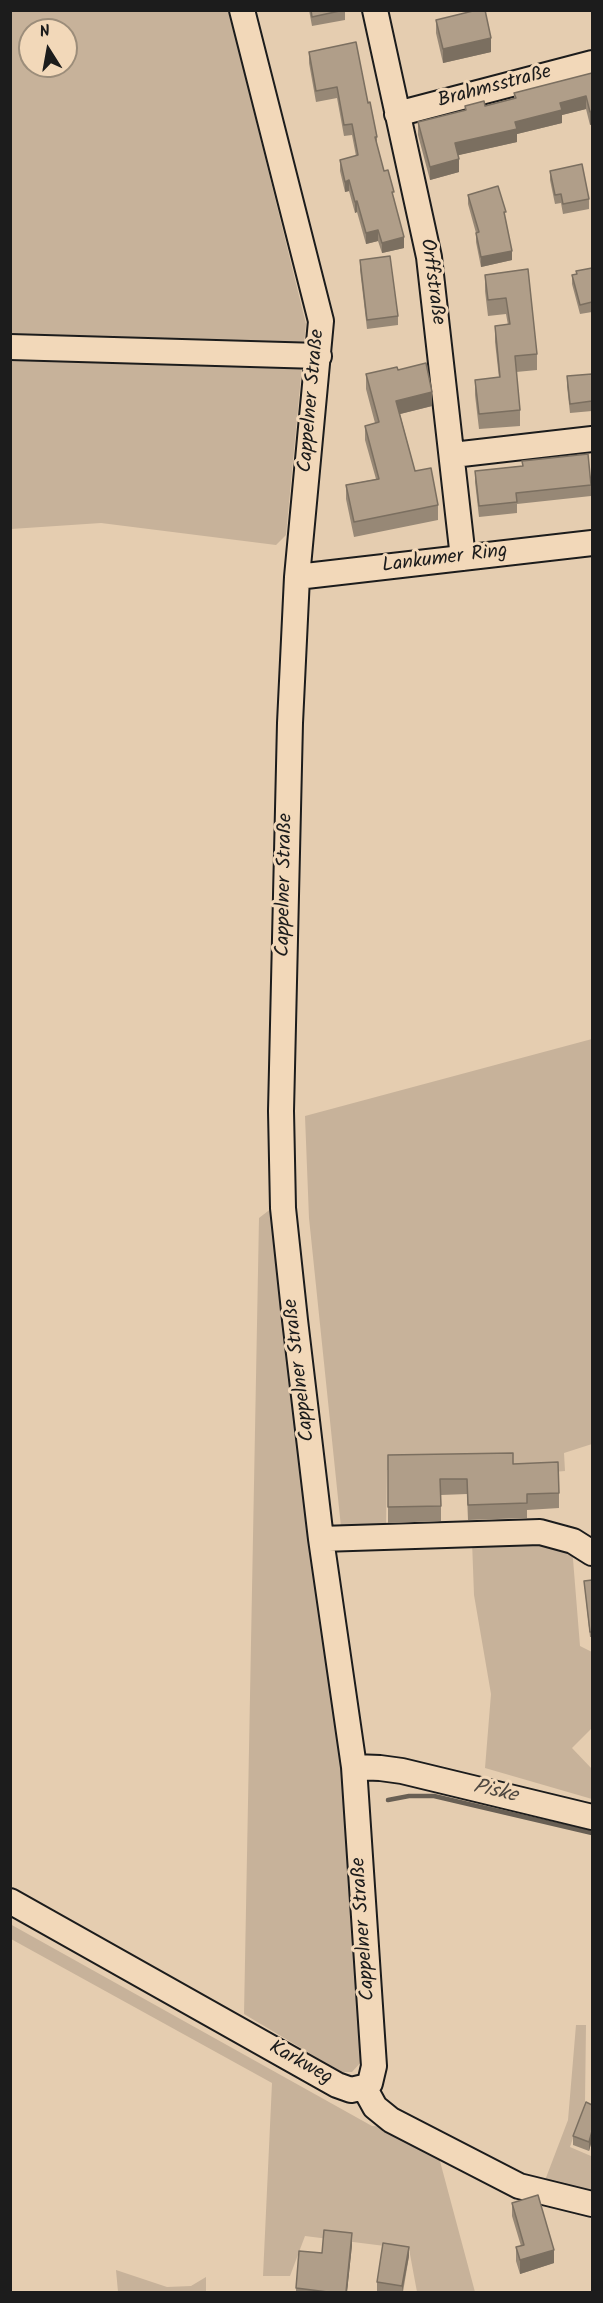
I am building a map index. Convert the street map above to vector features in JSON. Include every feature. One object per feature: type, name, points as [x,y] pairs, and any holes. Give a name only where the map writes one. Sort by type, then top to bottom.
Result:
[{"type":"street","name":"Cappelner Straße","points":[[242,10],[321,321],[297,577],[290,723],[281,1111],[285,1219],[321,1539],[354,1767],[374,2066],[370,2083],[364,2087]]},
{"type":"street","name":"Orffstraße","points":[[375,10],[429,257],[463,558]]},
{"type":"street","name":"Brahmsstraße","points":[[398,114],[592,63]]},
{"type":"street","points":[[10,347],[319,356]]},
{"type":"street","points":[[453,455],[592,440]]},
{"type":"street","name":"Lankumer Ring","points":[[297,577],[592,543]]},
{"type":"street","points":[[321,1539],[540,1532],[573,1541],[592,1553]]},
{"type":"street","points":[[354,1767],[402,1771],[592,1816]]},
{"type":"street","name":"Karkweg","points":[[10,1901],[337,2085],[351,2090],[364,2087]]},
{"type":"street","points":[[364,2087],[375,2107],[391,2120],[519,2186],[592,2204]]},
{"type":"shaded area","points":[[11,11],[229,11],[306,324],[286,535],[276,545],[101,523],[11,529]]},
{"type":"shaded area","points":[[592,1039],[592,1444],[564,1453],[565,1471],[516,1475],[516,1466],[387,1470],[386,1526],[341,1527],[309,1218],[305,1116]]},
{"type":"shaded area","points":[[272,1208],[345,1781],[362,2061],[352,2072],[341,2072],[244,2014],[259,1218]]},
{"type":"shaded area","points":[[548,1539],[572,1547],[580,1646],[592,1652],[592,1728],[572,1748],[592,1769],[592,1799],[485,1768],[491,1694],[474,1595],[472,1541]]},
{"type":"shaded area","points":[[10,1924],[372,2126],[388,2127],[437,2150],[475,2292],[417,2292],[409,2249],[305,2236],[290,2276],[263,2276],[272,2083],[11,1939]]},
{"type":"shaded area","points":[[576,2025],[586,2025],[585,2102],[570,2147],[591,2156],[592,2153],[592,2195],[544,2183],[568,2120]]},
{"type":"shaded area","points":[[116,2270],[167,2287],[191,2286],[206,2277],[206,2292],[118,2292]]},
{"type":"building","points":[[311,10],[344,10],[312,17]]},
{"type":"building","points":[[485,10],[491,38],[443,49],[436,20]]},
{"type":"building","points":[[356,42],[377,137],[375,137],[384,171],[388,170],[404,237],[382,243],[378,230],[366,233],[349,180],[345,182],[340,160],[358,155],[352,124],[344,125],[337,87],[316,91],[309,52]]},
{"type":"building","points":[[592,73],[592,111],[590,112],[586,96],[560,103],[562,110],[515,122],[517,129],[455,143],[459,159],[430,167],[418,122],[466,110],[465,106],[484,101],[485,106],[516,98],[514,93]]},
{"type":"building","points":[[582,164],[589,199],[563,204],[561,194],[555,195],[550,171]]},
{"type":"building","points":[[498,186],[506,212],[504,212],[512,251],[481,257],[476,233],[479,232],[468,195]]},
{"type":"building","points":[[390,256],[398,316],[367,320],[360,260]]},
{"type":"building","points":[[592,268],[592,302],[580,305],[572,275],[577,274],[576,271]]},
{"type":"building","points":[[528,269],[537,354],[515,356],[520,410],[479,414],[475,380],[500,377],[495,326],[510,324],[506,298],[488,300],[485,275]]},
{"type":"building","points":[[426,363],[432,392],[396,401],[415,471],[431,468],[438,505],[354,522],[346,485],[379,479],[365,426],[379,422],[366,374],[397,367],[398,370]]},
{"type":"building","points":[[592,374],[592,401],[570,404],[567,376]]},
{"type":"building","points":[[588,454],[591,485],[516,493],[517,502],[479,506],[475,471],[523,466],[522,461]]},
{"type":"building","points":[[513,1453],[513,1464],[558,1462],[559,1493],[527,1494],[527,1503],[468,1505],[467,1479],[440,1479],[441,1506],[388,1507],[388,1455]]},
{"type":"building","points":[[592,1580],[592,1632],[590,1632],[584,1581]]},
{"type":"building","points":[[586,2102],[592,2105],[592,2131],[589,2142],[573,2136]]},
{"type":"building","points":[[538,2195],[554,2250],[520,2260],[516,2247],[524,2245],[512,2203]]},
{"type":"building","points":[[324,2230],[352,2233],[346,2292],[296,2288],[299,2251],[322,2253]]},
{"type":"building","points":[[383,2243],[409,2247],[402,2286],[377,2282]]},
{"type":"waterway","name":"Piske","points":[[388,1800],[409,1796],[434,1796],[592,1833]]}]
